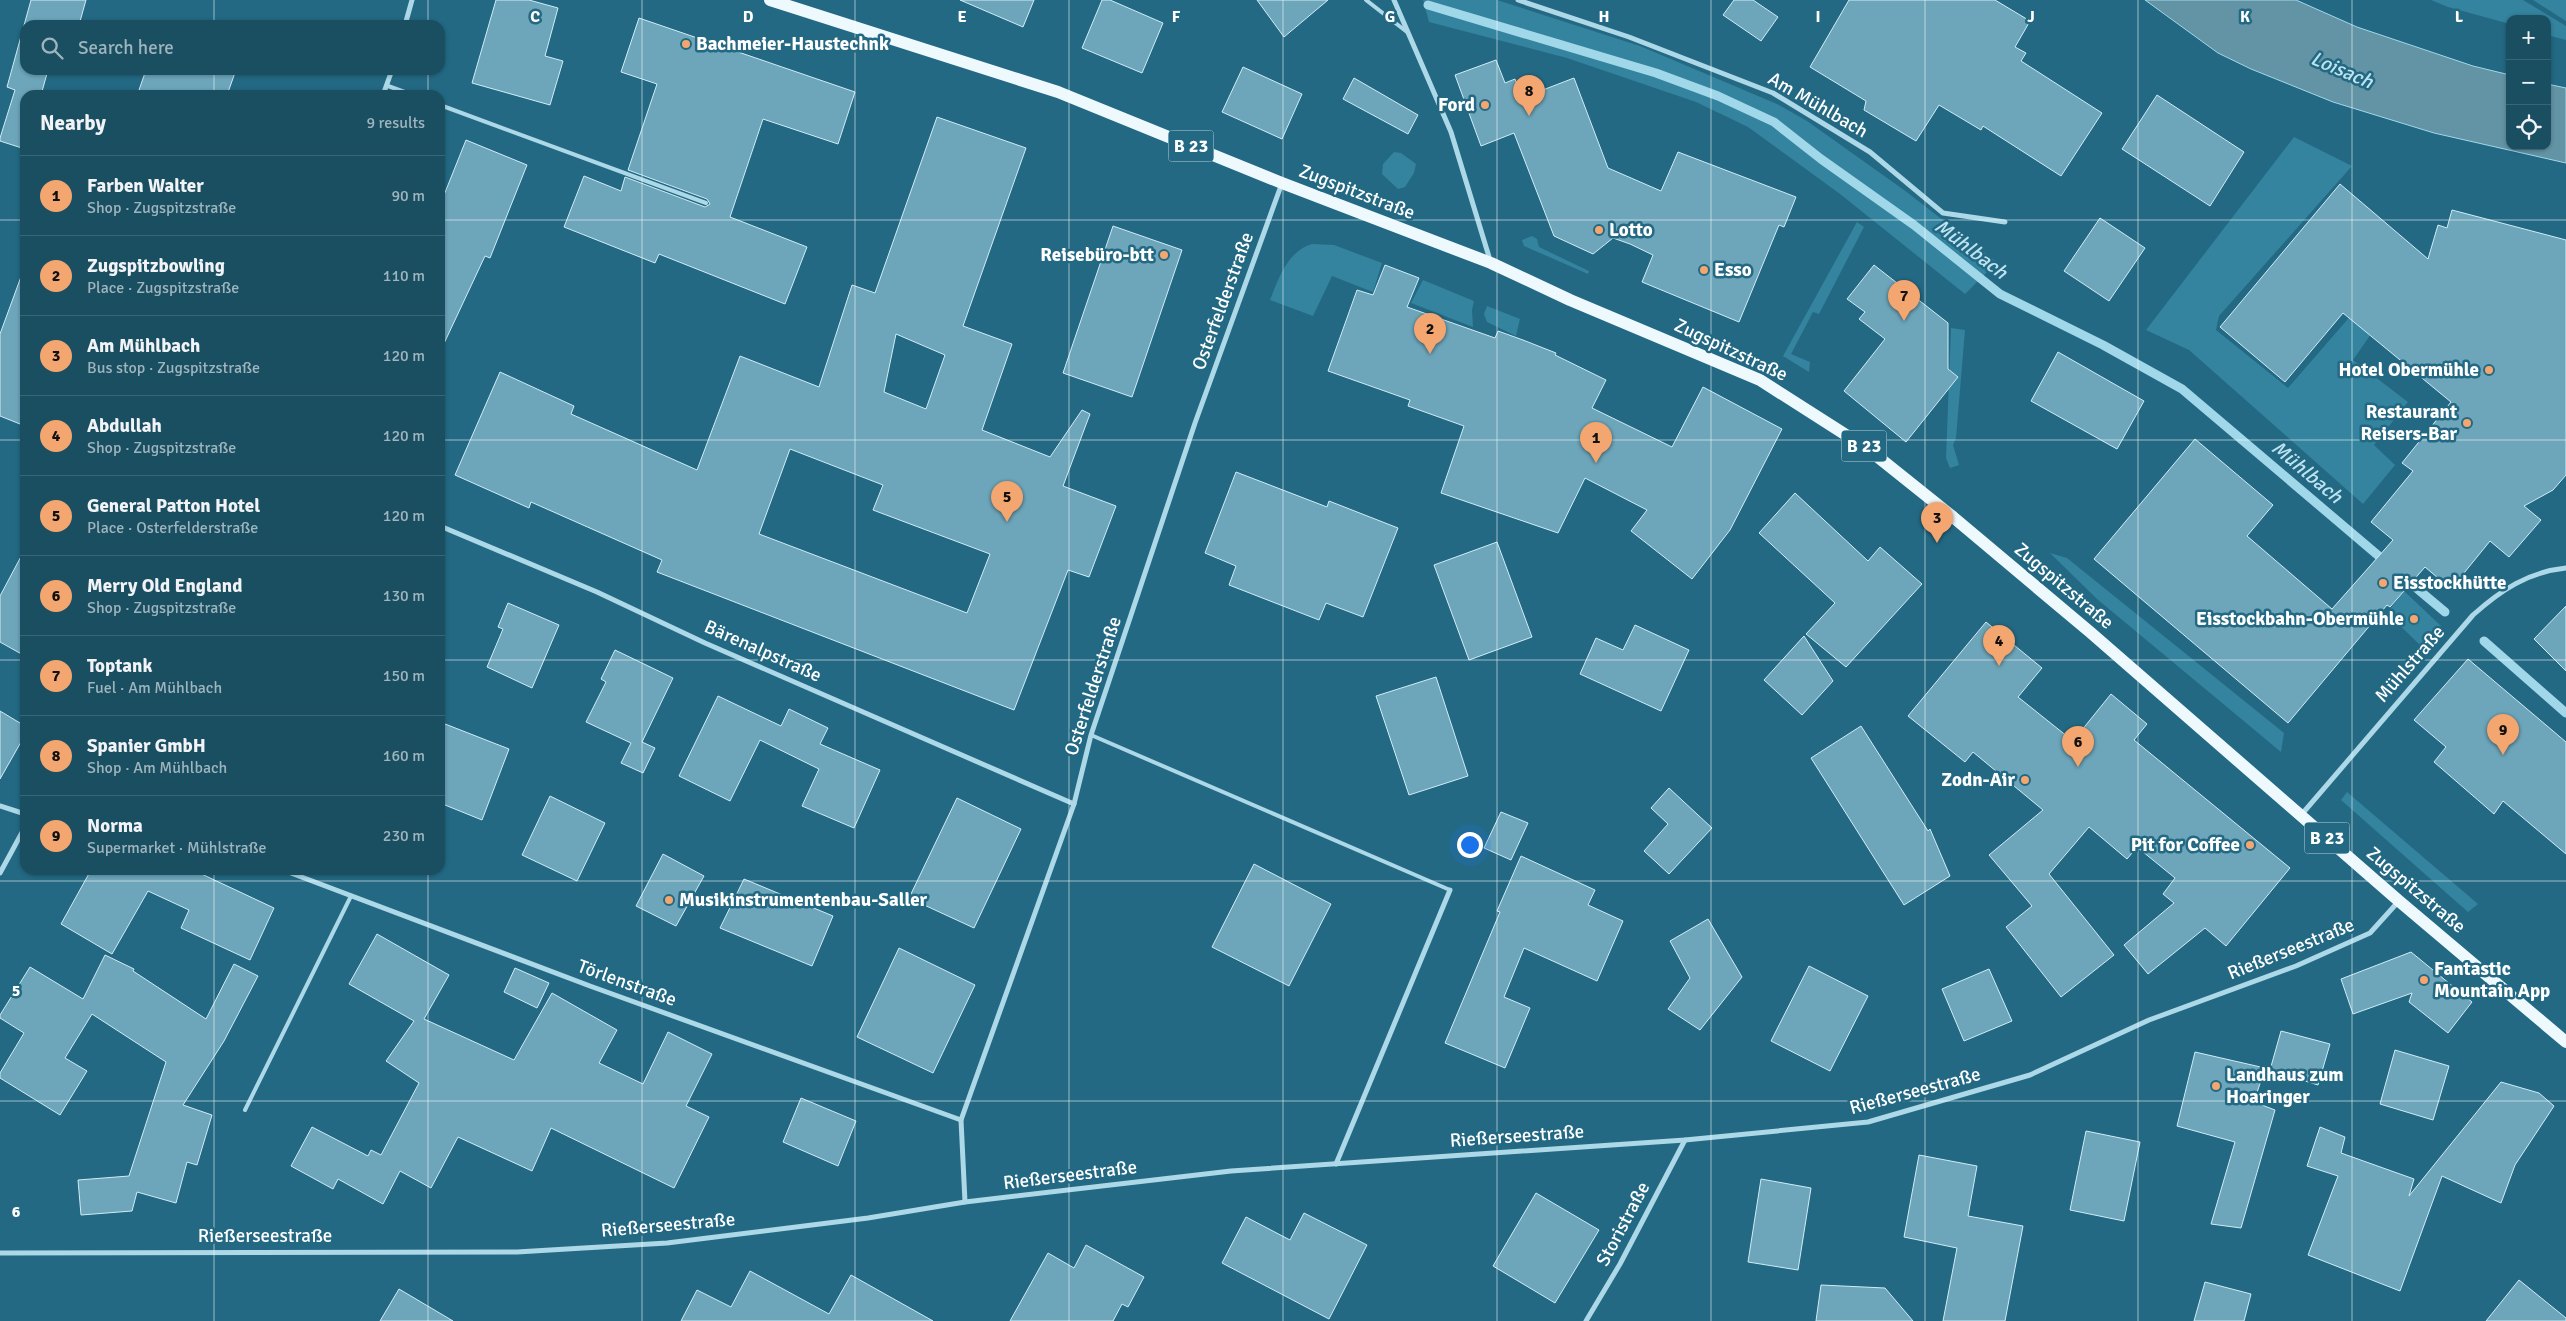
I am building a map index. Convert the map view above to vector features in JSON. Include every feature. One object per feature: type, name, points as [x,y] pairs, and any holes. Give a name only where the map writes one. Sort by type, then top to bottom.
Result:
[{"type":"main road","name":"Zugspitzstraße","points":[[770,0],[1058,92],[1282,183],[1490,263],[1570,300],[1760,380],[1868,449],[2090,632],[2399,901],[2566,1042]]},
{"type":"street","points":[[406,20],[412,0]]},
{"type":"street","points":[[1394,0],[1451,132],[1490,263]]},
{"type":"street","name":"Am Mühlbach","points":[[1518,0],[1628,37],[1773,93],[1870,152],[1943,213],[2005,222]]},
{"type":"street","points":[[386,90],[391,75]]},
{"type":"street","name":"Osterfelderstraße","points":[[964,1202],[961,1120],[1074,804],[1091,736],[1195,423],[1282,183]]},
{"type":"street","name":"Bärenalpstraße","points":[[445,528],[597,592],[705,643],[1074,804]]},
{"type":"street","name":"Mühlstraße","points":[[2300,815],[2473,615],[2496,594],[2523,578],[2552,569],[2566,568]]},
{"type":"street","points":[[0,806],[20,812]]},
{"type":"street","points":[[0,873],[20,836]]},
{"type":"street","name":"Törlenstraße","points":[[296,875],[590,986],[961,1120]]},
{"type":"street","points":[[1336,1164],[1450,890]]},
{"type":"street","name":"Rießerseestraße","points":[[0,1253],[527,1251],[667,1243],[868,1218],[964,1202],[1231,1171],[1685,1140],[1868,1122],[2030,1075],[2149,1020],[2296,966],[2370,933],[2399,901]]},
{"type":"street","name":"Storistraße","points":[[1586,1321],[1620,1264],[1685,1140]]},
{"type":"lane","points":[[1366,0],[1407,32]]},
{"type":"lane","points":[[388,86],[399,90]]},
{"type":"lane","points":[[445,107],[706,204]]},
{"type":"lane","points":[[1091,736],[1450,890]]},
{"type":"lane","points":[[245,1110],[352,896]]},
{"type":"shaded area","points":[[1423,0],[1497,0],[1640,46],[1777,104],[1807,121],[1904,190],[1997,262],[1965,294],[1840,194],[1748,127],[1696,102],[1567,58],[1429,22]]},
{"type":"shaded area","points":[[2431,0],[2523,0],[2548,15],[2506,15],[2506,23],[2448,7]]},
{"type":"shaded area","points":[[2533,0],[2566,0],[2566,21]]},
{"type":"shaded area","points":[[2551,17],[2566,26],[2566,40],[2551,36]]},
{"type":"shaded area","points":[[2294,137],[2352,166],[2219,316],[2216,330],[2288,388],[2406,252],[2389,308],[2353,360],[2408,402],[2374,445],[2395,465],[2363,504],[2189,350],[2146,330]]},
{"type":"shaded area","points":[[1394,152],[1401,153],[1416,164],[1414,173],[1405,187],[1398,189],[1382,174],[1383,164]]},
{"type":"shaded area","points":[[1857,222],[1864,227],[1819,314],[1813,312],[1791,354],[1810,362],[1809,372],[1783,356]]},
{"type":"shaded area","points":[[1532,236],[1537,239],[1539,247],[1589,271],[1588,274],[1524,246],[1522,240]]},
{"type":"shaded area","points":[[1312,244],[1334,245],[1382,263],[1373,292],[1332,276],[1313,316],[1270,300],[1285,266],[1297,252]]},
{"type":"shaded area","points":[[1423,280],[1474,301],[1472,310],[1473,327],[1411,303]]},
{"type":"shaded area","points":[[1487,306],[1520,319],[1516,336],[1487,322],[1484,314]]},
{"type":"shaded area","points":[[1951,328],[1965,330],[1956,438],[1953,445],[1959,465],[1950,468],[1946,458]]},
{"type":"shaded area","points":[[2050,553],[2067,558],[2284,733],[2281,752],[2097,599]]},
{"type":"shaded area","name":"Eisstockbahn-Obermühle","points":[[2404,591],[2441,626],[2421,646],[2387,613]]},
{"type":"shaded area","points":[[2347,792],[2478,904],[2468,912],[2341,800]]},
{"type":"water","name":"Loisach","points":[[2145,0],[2296,0],[2357,27],[2473,66],[2506,74],[2506,149],[2434,133],[2333,102],[2251,69],[2218,53]]},
{"type":"water","points":[[2551,85],[2566,88],[2566,163],[2509,150],[2551,150]]},
{"type":"building","points":[[31,0],[86,0],[80,20],[25,20]]},
{"type":"building","points":[[496,0],[529,0],[558,8],[545,56],[563,61],[550,105],[472,83]]},
{"type":"building","points":[[960,0],[1034,0],[1023,27]]},
{"type":"building","points":[[1102,0],[1110,0],[1163,23],[1142,73],[1082,48]]},
{"type":"building","points":[[1257,0],[1328,0],[1284,37]]},
{"type":"building","points":[[1734,0],[1753,0],[1778,17],[1761,41],[1723,15]]},
{"type":"building","points":[[1849,0],[1995,0],[2030,21],[2015,47],[2026,53],[2021,61],[2102,113],[2061,176],[1983,126],[1981,130],[1939,105],[1916,141],[1864,110],[1866,101],[1810,67]]},
{"type":"building","points":[[639,18],[855,92],[838,144],[763,119],[730,217],[807,247],[785,304],[659,254],[655,263],[564,227],[584,176],[621,191],[625,177],[705,207],[710,204],[707,199],[628,170],[657,84],[621,72]]},
{"type":"building","points":[[20,40],[20,75],[47,75],[42,90],[20,90],[20,147],[0,141],[15,90],[7,87]]},
{"type":"building","points":[[1496,60],[1505,83],[1515,79],[1522,98],[1574,78],[1608,168],[1661,191],[1678,152],[1796,197],[1784,227],[1779,225],[1739,322],[1642,282],[1653,255],[1630,244],[1613,238],[1593,254],[1554,236],[1514,133],[1481,146],[1455,75]]},
{"type":"building","points":[[1243,67],[1302,94],[1282,139],[1222,112]]},
{"type":"building","points":[[144,75],[234,75],[229,90],[139,90]]},
{"type":"building","points":[[1354,78],[1418,115],[1408,134],[1343,99]]},
{"type":"building","points":[[2157,95],[2244,152],[2210,206],[2122,149]]},
{"type":"building","points":[[937,117],[1026,148],[963,326],[1012,344],[982,430],[1050,457],[1082,410],[1090,414],[1063,486],[1116,506],[1089,577],[1068,570],[1014,710],[657,572],[662,560],[531,502],[529,508],[455,475],[500,372],[574,406],[571,414],[697,470],[740,356],[819,387],[852,285],[875,293]],"holes":[[[896,334],[945,355],[926,409],[884,392]],[[790,449],[883,485],[873,510],[990,554],[967,613],[759,534]]]},
{"type":"building","points":[[466,140],[527,165],[490,258],[485,256],[445,341],[445,192]]},
{"type":"building","points":[[2340,184],[2428,259],[2438,225],[2447,228],[2452,210],[2566,240],[2566,475],[2553,490],[2524,506],[2541,520],[2509,557],[2490,541],[2451,589],[2425,567],[2390,607],[2387,605],[2288,723],[2094,559],[2195,439],[2273,505],[2247,536],[2332,609],[2393,540],[2371,522],[2413,471],[2402,463],[2451,402],[2343,313],[2285,382],[2220,327]]},
{"type":"building","points":[[2100,218],[2145,248],[2109,301],[2064,271]]},
{"type":"building","points":[[1113,226],[1182,250],[1132,397],[1063,373]]},
{"type":"building","points":[[1385,265],[1419,278],[1407,307],[1495,338],[1498,331],[1556,353],[1555,355],[1606,380],[1592,408],[1672,447],[1703,387],[1782,429],[1730,530],[1692,579],[1631,531],[1647,510],[1585,478],[1558,533],[1441,493],[1464,426],[1408,406],[1410,400],[1328,371],[1357,290],[1373,295]]},
{"type":"building","points":[[1874,265],[1948,323],[1948,369],[1958,377],[1906,442],[1844,391],[1885,339],[1859,319],[1865,312],[1847,299]]},
{"type":"building","points":[[20,279],[20,424],[0,416],[0,334]]},
{"type":"building","points":[[2058,352],[2144,401],[2117,449],[2031,401]]},
{"type":"building","points":[[1236,472],[1327,507],[1329,501],[1398,528],[1363,617],[1326,603],[1319,620],[1229,585],[1236,566],[1205,553]]},
{"type":"building","points":[[1795,493],[1868,561],[1880,547],[1922,584],[1846,667],[1806,634],[1835,603],[1759,533]]},
{"type":"building","points":[[1497,542],[1532,637],[1469,660],[1434,565]]},
{"type":"building","points":[[20,558],[20,653],[0,642],[0,596]]},
{"type":"building","points":[[508,603],[559,625],[532,688],[487,667],[503,629],[498,627]]},
{"type":"building","points":[[2566,606],[2566,671],[2534,639]]},
{"type":"building","points":[[1986,622],[2042,668],[2018,697],[2073,741],[2111,694],[2147,724],[2134,740],[2290,868],[2226,946],[2205,928],[2148,974],[2124,945],[2174,903],[2163,894],[2175,878],[2137,847],[2127,859],[2089,827],[2049,874],[2114,955],[2061,997],[2006,927],[2032,906],[1989,855],[2043,810],[1973,752],[1965,762],[1908,716]]},
{"type":"building","points":[[1635,625],[1689,650],[1661,711],[1580,674],[1596,638],[1623,650]]},
{"type":"building","points":[[1804,636],[1833,681],[1802,715],[1764,680]]},
{"type":"building","points":[[615,650],[673,678],[642,742],[655,748],[643,773],[621,763],[631,743],[586,722],[606,682],[601,679]]},
{"type":"building","points":[[2468,659],[2566,742],[2566,854],[2503,801],[2494,814],[2434,762],[2446,747],[2414,720]]},
{"type":"building","points":[[1436,677],[1468,776],[1409,795],[1376,696]]},
{"type":"building","points":[[718,696],[781,726],[789,709],[828,728],[820,744],[880,770],[854,828],[802,806],[819,769],[760,740],[730,801],[679,776]]},
{"type":"building","points":[[0,711],[20,723],[20,744],[0,779]]},
{"type":"building","points":[[445,724],[509,749],[482,820],[445,805]]},
{"type":"building","points":[[1861,726],[1928,831],[1930,829],[1950,876],[1904,905],[1811,758]]},
{"type":"building","points":[[1669,788],[1712,828],[1669,874],[1644,851],[1668,824],[1651,808]]},
{"type":"building","points":[[550,796],[605,823],[577,881],[522,855]]},
{"type":"building","points":[[957,798],[1021,829],[974,928],[909,898]]},
{"type":"building","points":[[1501,812],[1528,823],[1511,860],[1484,848]]},
{"type":"building","points":[[663,854],[704,876],[676,926],[636,906]]},
{"type":"building","points":[[1521,856],[1595,890],[1588,905],[1623,921],[1597,981],[1524,948],[1504,997],[1530,1008],[1505,1068],[1445,1043],[1500,912],[1497,911]]},
{"type":"building","points":[[1254,864],[1331,904],[1289,986],[1212,947]]},
{"type":"building","points":[[88,875],[204,875],[274,908],[250,960],[181,928],[189,910],[148,891],[112,954],[61,924]]},
{"type":"building","points":[[744,879],[833,916],[812,966],[720,928]]},
{"type":"building","points":[[1708,919],[1742,977],[1700,1030],[1668,1009],[1690,978],[1670,941]]},
{"type":"building","points":[[377,934],[449,975],[424,1019],[514,1060],[552,993],[617,1030],[599,1063],[643,1084],[668,1032],[712,1054],[686,1106],[709,1117],[674,1188],[551,1128],[532,1171],[458,1137],[431,1188],[400,1171],[383,1204],[338,1179],[333,1189],[291,1166],[312,1127],[368,1156],[371,1150],[381,1155],[419,1083],[386,1061],[414,1021],[349,984]]},
{"type":"building","points":[[899,948],[975,985],[933,1073],[857,1037]]},
{"type":"building","points":[[2411,952],[2472,1002],[2448,1033],[2409,1002],[2412,993],[2353,1014],[2341,979]]},
{"type":"building","points":[[105,955],[134,969],[133,971],[206,1019],[234,964],[258,976],[224,1041],[183,1105],[212,1115],[197,1165],[187,1162],[176,1203],[137,1192],[132,1211],[81,1215],[78,1180],[129,1176],[166,1062],[92,1014],[65,1058],[87,1071],[60,1115],[0,1078],[0,1073],[24,1033],[0,1018],[0,1015],[30,967],[83,999]]},
{"type":"building","points":[[1809,966],[1868,996],[1830,1071],[1771,1041]]},
{"type":"building","points":[[515,968],[549,983],[537,1008],[504,992]]},
{"type":"building","points":[[1989,969],[2012,1021],[1964,1041],[1942,989]]},
{"type":"building","points":[[2281,1031],[2330,1044],[2318,1085],[2270,1070]]},
{"type":"building","points":[[2395,1050],[2449,1066],[2433,1120],[2380,1104]]},
{"type":"building","points":[[2195,1052],[2265,1068],[2254,1102],[2275,1110],[2241,1228],[2211,1224],[2235,1142],[2177,1126]]},
{"type":"building","points":[[2501,1082],[2539,1093],[2554,1106],[2515,1165],[2501,1203],[2442,1176],[2400,1291],[2308,1255],[2338,1176],[2307,1166],[2320,1127],[2345,1137],[2341,1153],[2414,1179],[2409,1196]]},
{"type":"building","points":[[801,1098],[856,1121],[838,1166],[783,1142]]},
{"type":"building","points":[[2086,1131],[2140,1142],[2124,1221],[2070,1210]]},
{"type":"building","points":[[1919,1155],[1977,1166],[1968,1216],[2023,1226],[2005,1321],[1943,1321],[1957,1248],[1904,1237]]},
{"type":"building","points":[[1761,1179],[1811,1188],[1798,1270],[1748,1262]]},
{"type":"building","points":[[1536,1193],[1599,1230],[1555,1303],[1493,1266]]},
{"type":"building","points":[[1304,1213],[1367,1245],[1329,1319],[1222,1263],[1246,1217],[1290,1240]]},
{"type":"building","points":[[1086,1245],[1144,1277],[1128,1307],[1122,1304],[1113,1321],[1010,1321],[1048,1253],[1074,1268]]},
{"type":"building","points":[[750,1271],[829,1314],[851,1275],[933,1321],[681,1321],[697,1290],[731,1307]]},
{"type":"building","points":[[2519,1280],[2566,1318],[2566,1321],[2486,1321]]},
{"type":"building","points":[[2205,1282],[2251,1294],[2244,1321],[2194,1321]]},
{"type":"building","points":[[1821,1285],[1885,1288],[1913,1321],[1816,1321]]},
{"type":"building","points":[[399,1289],[453,1321],[380,1321]]},
{"type":"waterway","name":"Mühlbach","points":[[1428,5],[1656,73],[1718,96],[1774,122],[1821,159],[1914,225],[2000,294],[2103,345],[2182,389],[2387,563]]},
{"type":"waterway","name":"Mühlbach","points":[[2402,576],[2445,612]]},
{"type":"waterway","name":"Mühlbach","points":[[2484,641],[2566,713]]},
{"type":"place","name":"Bachmeier-Haustechnk","points":[[686,44]]},
{"type":"place","name":"Ford","points":[[1485,105]]},
{"type":"place","name":"Spanier GmbH","points":[[1529,116]]},
{"type":"place","name":"Lotto","points":[[1599,230]]},
{"type":"place","name":"Reisebüro-btt","points":[[1164,255]]},
{"type":"place","name":"Esso","points":[[1704,270]]},
{"type":"place","name":"Toptank","points":[[1904,321]]},
{"type":"place","name":"Zugspitzbowling","points":[[1430,354]]},
{"type":"place","name":"Hotel Obermühle","points":[[2489,370]]},
{"type":"place","name":"Restaurant Reisers-Bar","points":[[2467,423]]},
{"type":"place","name":"Farben Walter","points":[[1596,463]]},
{"type":"place","name":"General Patton Hotel","points":[[1007,522]]},
{"type":"place","name":"Am Mühlbach","points":[[1937,543]]},
{"type":"place","name":"Eisstockhütte","points":[[2383,583]]},
{"type":"place","name":"Eisstockbahn-Obermühle","points":[[2414,619]]},
{"type":"place","name":"Abdullah","points":[[1999,666]]},
{"type":"place","name":"Norma","points":[[2503,755]]},
{"type":"place","name":"Merry Old England","points":[[2078,767]]},
{"type":"place","name":"Zodn-Air","points":[[2025,780]]},
{"type":"place","name":"Pit for Coffee","points":[[2250,845]]},
{"type":"place","name":"Musikinstrumentenbau-Saller","points":[[669,900]]},
{"type":"place","name":"Fantastic Mountain App","points":[[2424,980]]},
{"type":"place","name":"Landhaus zum Hoaringer","points":[[2216,1086]]}]
